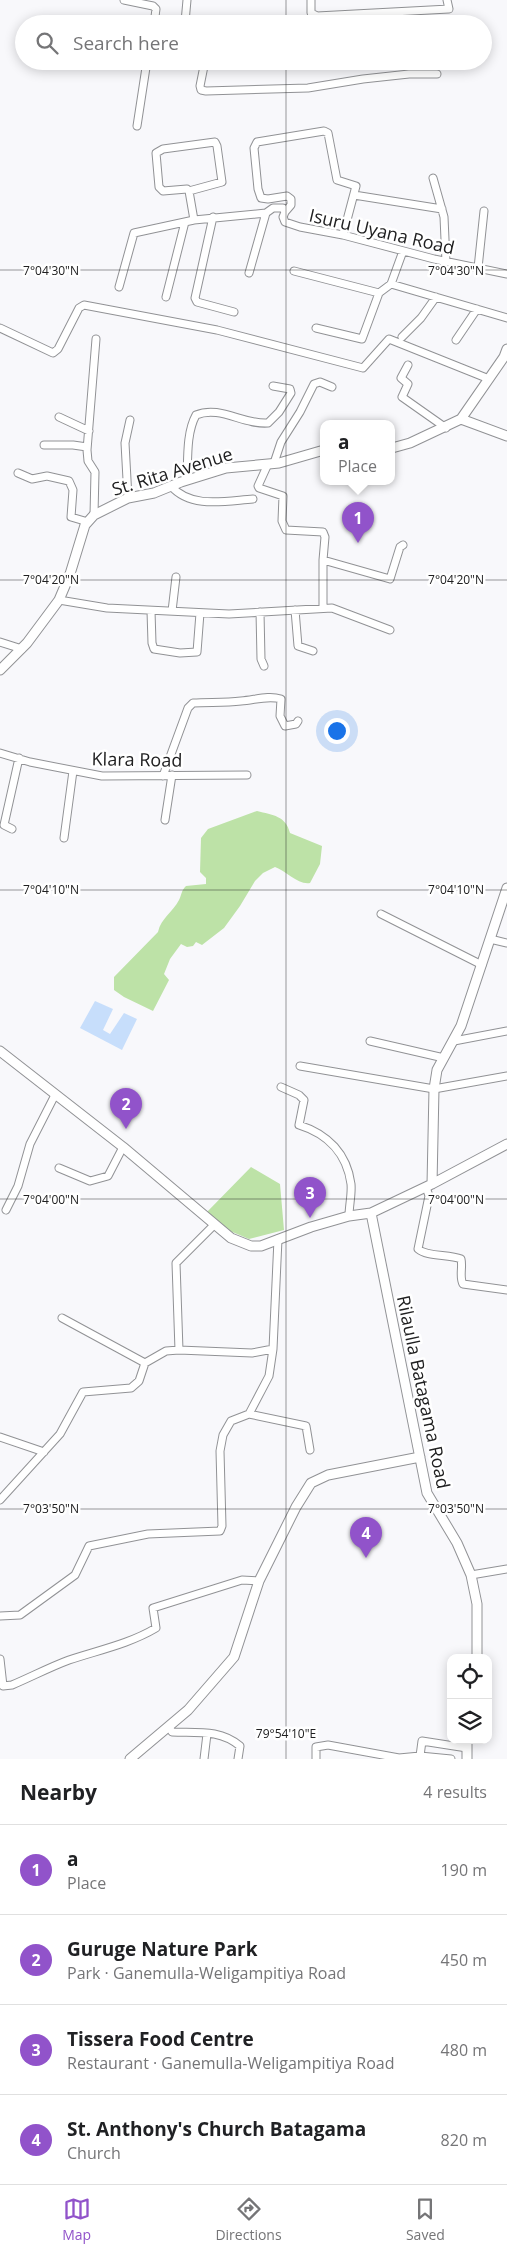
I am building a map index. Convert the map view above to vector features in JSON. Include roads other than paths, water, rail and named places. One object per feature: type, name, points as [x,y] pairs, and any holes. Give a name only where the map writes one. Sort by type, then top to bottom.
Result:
[{"type":"street","points":[[124,0],[153,6],[156,9],[155,15]]},
{"type":"street","points":[[185,15],[187,0]]},
{"type":"street","points":[[311,0],[311,13],[315,15]]},
{"type":"street","points":[[336,15],[449,9],[448,0]]},
{"type":"street","points":[[137,126],[146,70]]},
{"type":"street","points":[[203,70],[200,86],[204,91],[308,88],[409,74],[437,74]]},
{"type":"street","points":[[284,215],[291,205],[291,199],[287,196],[262,198],[258,189],[254,148],[257,142],[324,131],[328,133],[336,180],[356,186],[343,234]]},
{"type":"street","points":[[215,142],[222,182],[189,191],[187,189],[162,191],[159,187],[156,153],[163,149],[215,142]]},
{"type":"street","points":[[433,178],[446,227],[446,262]]},
{"type":"street","points":[[189,191],[194,220]]},
{"type":"street","points":[[354,195],[442,209]]},
{"type":"street","points":[[119,287],[134,233],[194,220],[266,213],[278,207],[283,208],[284,215]]},
{"type":"street","points":[[478,268],[484,211]]},
{"type":"street","points":[[249,273],[266,213]]},
{"type":"street","name":"Isuru Uyana Road","points":[[284,215],[285,222],[300,227],[343,234],[446,262],[507,274]]},
{"type":"street","points":[[214,217],[195,298],[197,302],[234,312]]},
{"type":"street","points":[[166,297],[185,222]]},
{"type":"street","points":[[316,328],[362,339],[379,293],[391,284],[403,251]]},
{"type":"street","points":[[294,271],[379,293]]},
{"type":"street","points":[[391,284],[507,318]]},
{"type":"street","points":[[402,338],[421,318],[436,297]]},
{"type":"street","points":[[0,329],[53,353],[58,349],[79,308],[84,305],[217,330],[363,368],[389,339],[489,379]]},
{"type":"street","points":[[456,340],[477,309]]},
{"type":"street","points":[[0,670],[22,649],[58,600],[91,518],[95,472],[88,461],[87,447],[96,340]]},
{"type":"street","points":[[395,447],[446,428],[461,419],[507,349]]},
{"type":"street","points":[[408,365],[401,378],[408,384],[402,398],[446,428]]},
{"type":"street","points":[[324,608],[323,560],[325,537],[323,532],[286,530],[282,521],[283,496],[258,486],[260,479],[271,464],[281,442],[300,412],[314,384],[320,382],[332,387]]},
{"type":"street","points":[[187,480],[192,421],[196,415],[213,411],[248,421],[268,423],[279,412],[291,392],[290,389],[273,386]]},
{"type":"street","points":[[59,417],[89,430]]},
{"type":"street","points":[[461,419],[507,436]]},
{"type":"street","points":[[128,498],[125,444],[130,420]]},
{"type":"street","points":[[44,446],[73,445],[87,447]]},
{"type":"street","name":"St. Rita Avenue","points":[[91,518],[128,498],[154,493],[226,468],[271,464],[320,451]]},
{"type":"street","points":[[18,473],[32,479],[47,476],[70,482],[74,497],[71,517],[91,518]]},
{"type":"street","points":[[171,486],[177,494],[188,500],[252,499]]},
{"type":"street","points":[[323,560],[390,579],[400,547],[403,545]]},
{"type":"street","points":[[172,611],[176,577]]},
{"type":"street","points":[[58,600],[107,608],[229,614],[332,608],[390,630]]},
{"type":"street","points":[[295,610],[298,646],[313,650]]},
{"type":"street","points":[[151,611],[152,643],[154,649],[180,653],[197,652],[200,612]]},
{"type":"street","points":[[260,612],[261,660],[264,666]]},
{"type":"street","points":[[0,642],[22,649]]},
{"type":"street","points":[[163,776],[188,708],[193,704],[277,698],[281,699],[280,716],[285,726],[298,721]]},
{"type":"street","name":"Klara Road","points":[[0,753],[72,771],[102,776],[246,775]]},
{"type":"street","points":[[12,829],[4,825],[19,758]]},
{"type":"street","points":[[64,838],[72,771]]},
{"type":"street","points":[[165,820],[172,775]]},
{"type":"street","points":[[507,888],[462,1026],[437,1070],[434,1089],[429,1196],[418,1249],[422,1252],[452,1255],[461,1259],[463,1266],[461,1280],[463,1284],[507,1290]]},
{"type":"street","points":[[381,914],[482,965]]},
{"type":"street","points":[[490,939],[507,943]]},
{"type":"street","points":[[454,1040],[507,1031]]},
{"type":"street","points":[[370,1041],[444,1058]]},
{"type":"street","points":[[0,1051],[123,1147],[214,1225],[231,1238],[251,1246],[261,1246],[278,1238],[349,1216],[371,1212],[429,1186],[507,1144]]},
{"type":"street","points":[[300,1066],[434,1089],[507,1076]]},
{"type":"street","points":[[281,1087],[304,1100],[299,1125],[312,1129],[334,1144],[344,1162],[351,1184],[349,1216]]},
{"type":"street","points":[[6,1210],[18,1186],[30,1144],[55,1095]]},
{"type":"street","points":[[59,1168],[90,1181],[108,1176],[123,1147]]},
{"type":"street","name":"Rilaulla Batagama Road","points":[[371,1212],[426,1493],[458,1542],[471,1574],[477,1604],[477,1654]]},
{"type":"street","points":[[179,1350],[176,1263],[214,1225]]},
{"type":"street","points":[[0,1616],[20,1616],[65,1580],[75,1575],[89,1546],[148,1534],[220,1531],[222,1526],[222,1490],[220,1451],[223,1435],[231,1422],[248,1414],[269,1376],[273,1349],[278,1238]]},
{"type":"street","points":[[62,1318],[145,1363]]},
{"type":"street","points":[[0,1500],[60,1434],[83,1392],[131,1388],[139,1381],[145,1363],[166,1352],[179,1350],[252,1353],[273,1349]]},
{"type":"street","points":[[248,1414],[306,1426],[310,1450]]},
{"type":"street","points":[[0,1437],[44,1452]]},
{"type":"street","points":[[130,1759],[188,1710],[234,1657],[259,1581],[296,1507],[311,1483],[328,1475],[420,1457]]},
{"type":"street","points":[[471,1574],[507,1569]]},
{"type":"street","points":[[0,1659],[3,1686],[12,1686],[68,1661],[112,1648],[149,1632],[156,1628],[153,1608],[242,1580],[259,1581]]},
{"type":"street","points":[[169,1727],[172,1732],[218,1733],[231,1738],[240,1746],[238,1759]]},
{"type":"street","points":[[204,1759],[207,1734]]},
{"type":"street","points":[[420,1756],[422,1742],[447,1743]]},
{"type":"street","points":[[467,1744],[467,1759]]},
{"type":"street","points":[[316,1759],[316,1747],[328,1745],[399,1759],[420,1756],[451,1759]]},
{"type":"water","points":[[95,1001],[113,1009],[103,1030],[110,1034],[124,1013],[137,1019],[122,1050],[80,1028]]},
{"type":"place","name":"a","points":[[358,543]]},
{"type":"place","name":"Guruge Nature Park","points":[[126,1129]]},
{"type":"place","name":"Tissera Food Centre","points":[[310,1218]]},
{"type":"place","name":"St. Anthony's Church Batagama","points":[[366,1558]]}]
